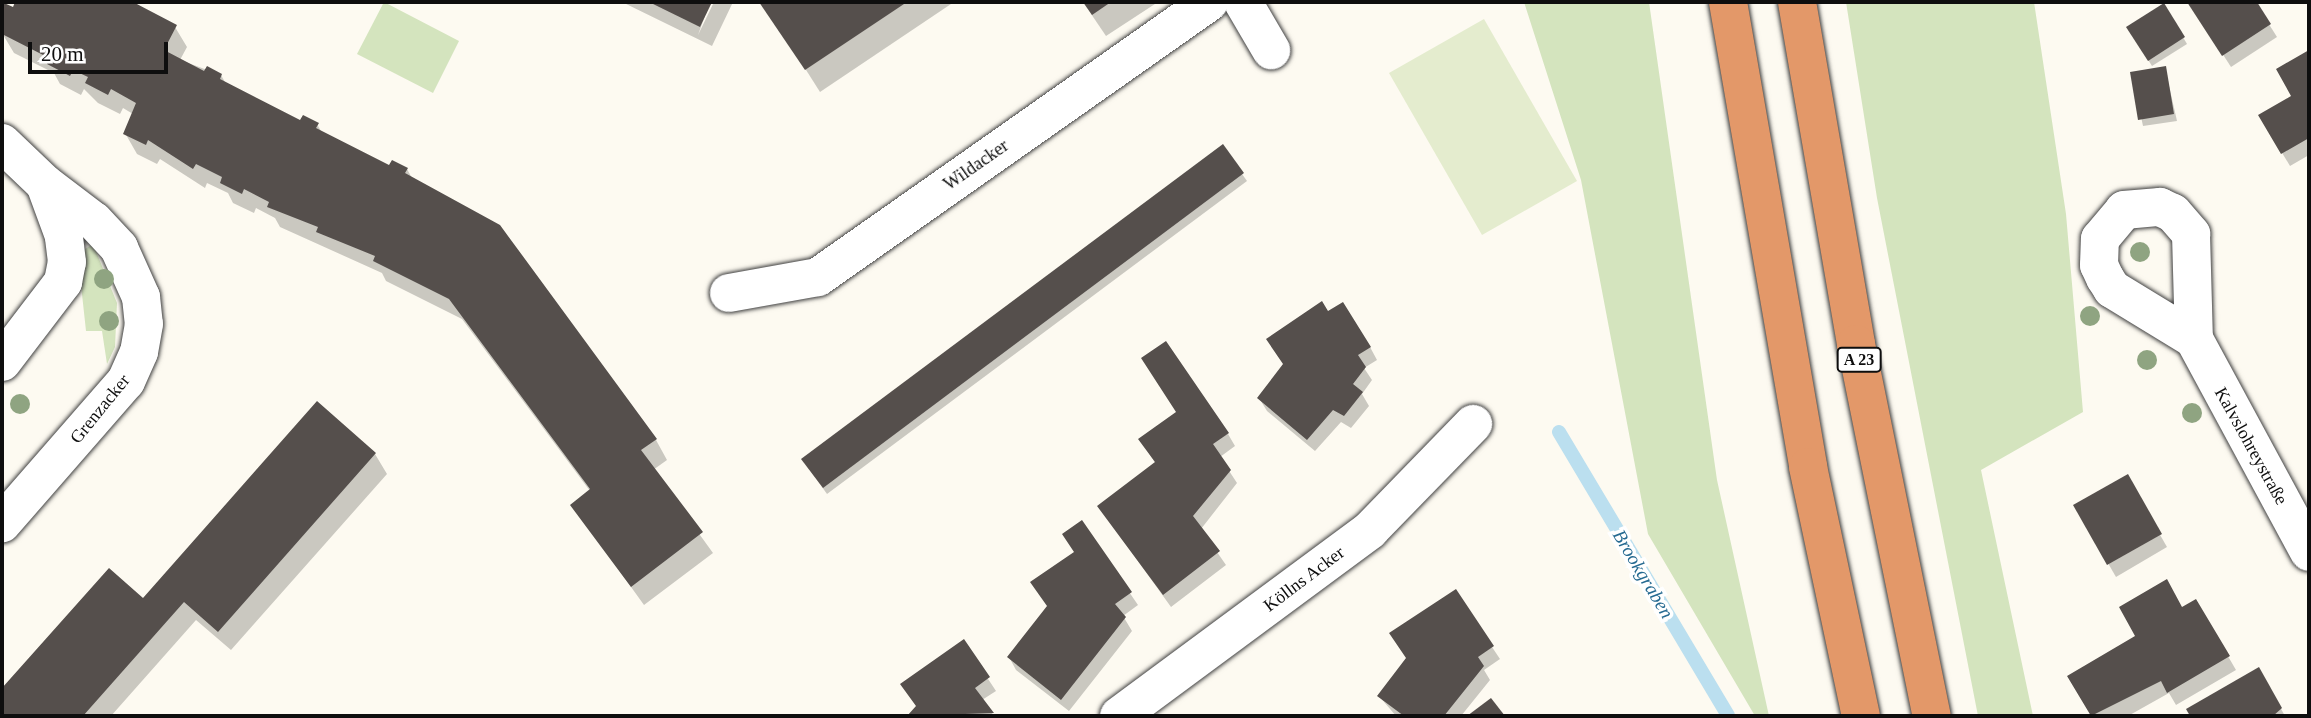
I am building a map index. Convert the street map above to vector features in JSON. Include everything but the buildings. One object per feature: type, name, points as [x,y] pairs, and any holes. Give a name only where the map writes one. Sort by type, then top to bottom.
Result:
[{"type":"highway","points":[[1728,2],[1808,467],[1861,716]]},
{"type":"highway","name":"A 23","points":[[1797,2],[1861,370],[1932,716]]},
{"type":"street","name":"Wildacker","points":[[729,293],[818,277],[1209,2]]},
{"type":"street","points":[[1243,2],[1271,50]]},
{"type":"street","name":"Grenzacker","points":[[2,143],[45,184],[93,221],[119,248],[141,297],[144,324],[139,352],[126,381],[2,523]]},
{"type":"street","name":"Grenzacker","points":[[2,362],[63,282],[67,262],[64,236],[45,184]]},
{"type":"street","name":"Kalvslohreystraße","points":[[2194,339],[2309,552]]},
{"type":"street","name":"Köllns Acker","points":[[1119,716],[1370,530],[1473,424]]},
{"type":"green space","points":[[384,2],[459,41],[433,93],[357,54]]},
{"type":"green space","points":[[1524,2],[1649,2],[1717,480],[1769,716],[1755,716],[1648,534],[1581,180]]},
{"type":"green space","points":[[1846,2],[2034,2],[2066,214],[2083,412],[1981,470],[2033,716],[1978,716],[1877,198]]},
{"type":"green space","points":[[1484,19],[1577,181],[1482,235],[1389,73]]},
{"type":"green space","points":[[93,244],[117,303],[115,347],[107,364],[102,331],[86,331],[81,285],[82,251]]},
{"type":"waterway","name":"Brookgraben","points":[[1559,432],[1728,716]]}]
